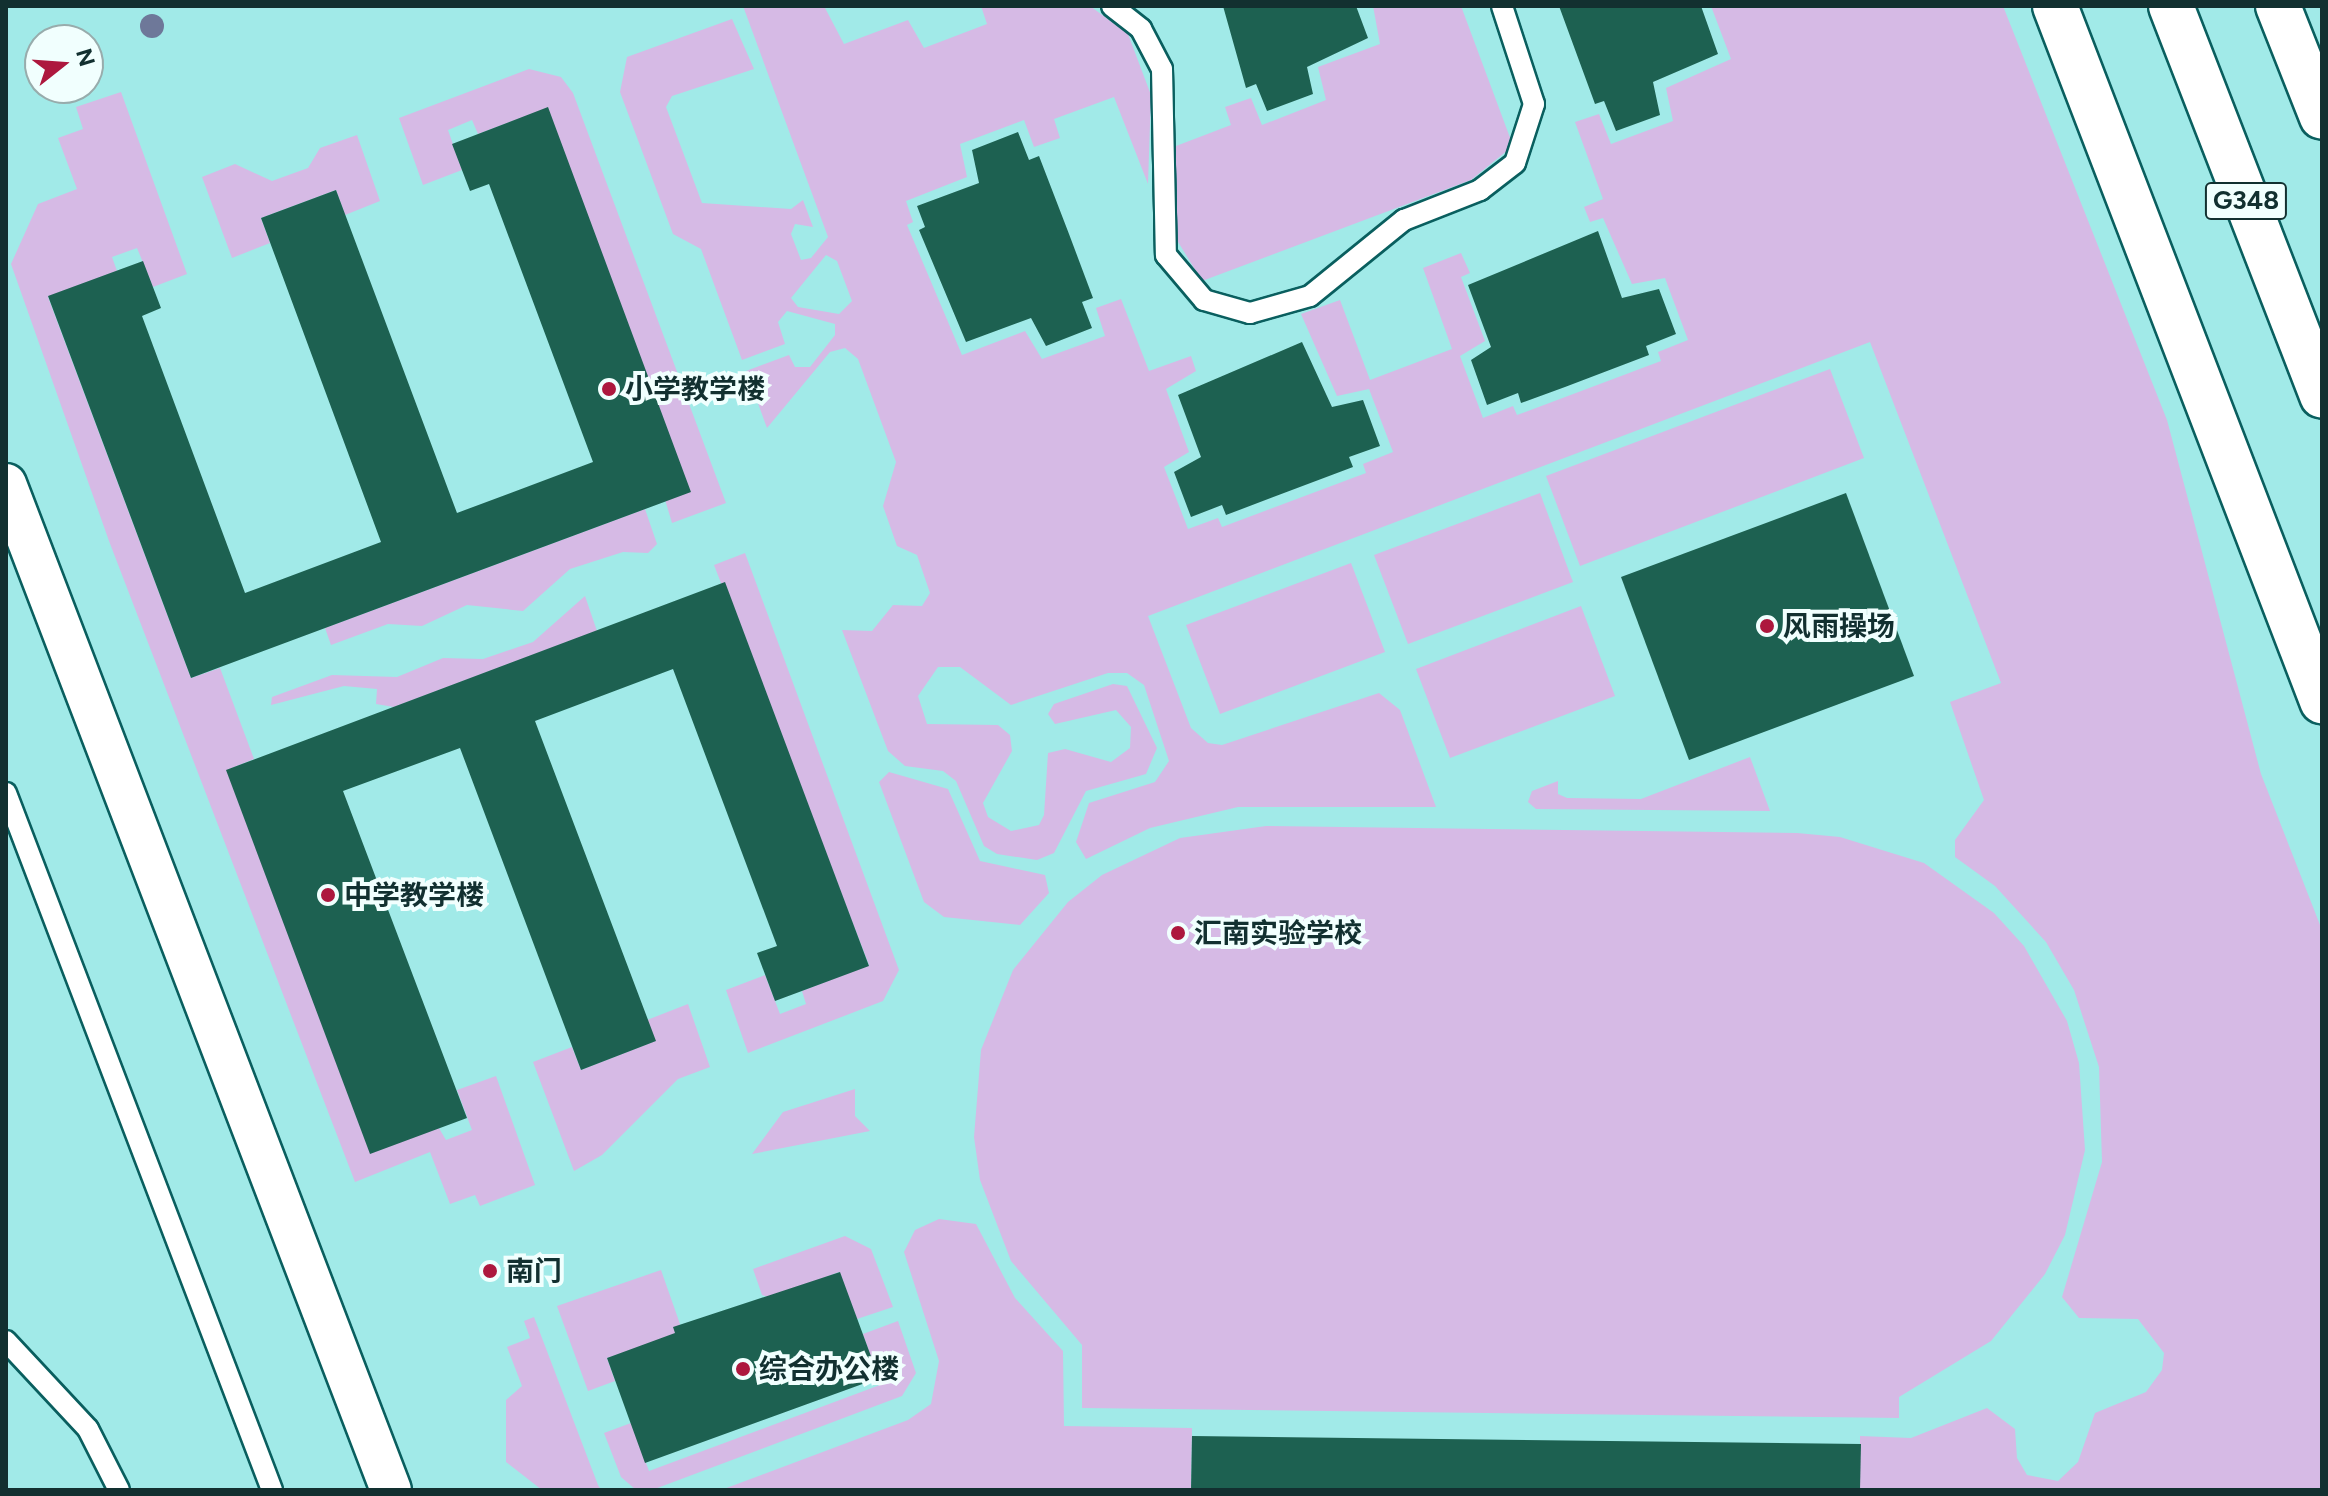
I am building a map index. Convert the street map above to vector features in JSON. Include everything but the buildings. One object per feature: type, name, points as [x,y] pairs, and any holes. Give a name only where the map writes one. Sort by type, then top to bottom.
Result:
[{"type":"main road","points":[[2055,6],[2322,701]]},
{"type":"main road","name":"G348","points":[[2171,6],[2322,396]]},
{"type":"main road","points":[[2278,6],[2322,117]]},
{"type":"street","points":[[6,484],[391,1490]]},
{"type":"lane","points":[[1112,6],[1141,29],[1162,69],[1166,255],[1204,300],[1250,313],[1310,296],[1404,220],[1480,190],[1515,163],[1534,104],[1502,6]]},
{"type":"lane","points":[[6,793],[272,1490]]},
{"type":"lane","points":[[6,1341],[88,1429],[119,1490]]},
{"type":"shaded area","points":[[743,6],[824,6],[844,44],[908,20],[924,48],[987,24],[981,6],[1090,6],[1128,34],[1151,95],[1148,184],[1114,97],[1054,119],[1060,138],[1034,147],[1024,120],[960,144],[967,177],[906,201],[913,222],[907,225],[962,355],[1025,331],[1042,359],[1105,336],[1096,308],[1121,299],[1149,371],[1191,356],[1196,371],[1166,389],[1189,452],[1164,467],[1188,529],[1218,518],[1222,527],[1366,473],[1363,464],[1393,452],[1369,389],[1337,396],[1301,314],[1340,300],[1370,380],[1452,349],[1423,268],[1461,253],[1470,273],[1461,277],[1485,341],[1460,356],[1483,418],[1513,406],[1517,415],[1661,361],[1658,352],[1688,340],[1665,278],[1632,284],[1603,218],[1590,222],[1584,207],[1603,199],[1575,122],[1599,114],[1611,144],[1673,121],[1666,88],[1731,59],[1711,6],[2003,6],[2167,420],[2261,774],[2322,930],[2322,1490],[1860,1490],[1860,1436],[1911,1438],[1987,1408],[2015,1429],[2017,1458],[2027,1475],[2058,1481],[2078,1462],[2095,1413],[2146,1392],[2162,1370],[2164,1353],[2138,1319],[2079,1318],[2062,1297],[2102,1162],[2099,1067],[2074,990],[2046,942],[1995,886],[1955,857],[1955,840],[1984,800],[1950,702],[2001,683],[1870,342],[1148,616],[1191,728],[1208,743],[1222,745],[1379,693],[1400,710],[1436,807],[1238,807],[1150,828],[1086,859],[1076,842],[1089,803],[1155,782],[1169,761],[1144,685],[1127,673],[1108,673],[1011,705],[960,667],[938,667],[918,696],[927,724],[998,725],[1010,735],[1012,751],[983,803],[988,817],[1011,831],[1039,825],[1044,815],[1048,753],[1065,749],[1111,762],[1130,748],[1131,727],[1116,710],[1055,724],[1048,714],[1054,704],[1113,684],[1127,686],[1157,748],[1146,774],[1086,791],[1054,853],[1037,860],[997,854],[984,846],[956,781],[943,771],[905,766],[888,751],[842,630],[872,631],[893,605],[922,606],[930,593],[917,555],[897,546],[883,506],[896,462],[858,359],[845,348],[830,352],[767,428],[746,371],[789,355],[795,367],[810,367],[835,335],[835,324],[787,311],[778,322],[785,344],[742,360],[701,249],[673,234],[620,92],[627,57],[732,19],[754,69],[672,96],[666,107],[702,203],[791,209],[803,200],[813,227],[795,224],[791,234],[801,260],[811,258],[828,237]],"holes":[[[826,255],[837,261],[852,301],[839,314],[798,307],[791,298]]]},
{"type":"shaded area","points":[[1373,6],[1461,6],[1512,143],[1508,150],[1471,180],[1202,281],[1175,237],[1176,146],[1231,125],[1225,107],[1251,98],[1262,125],[1326,100],[1318,67],[1380,44]]},
{"type":"shaded area","points":[[529,69],[561,77],[573,93],[726,503],[672,523],[548,108],[478,134],[472,120],[448,130],[462,170],[423,185],[399,118]]},
{"type":"shaded area","points":[[121,92],[187,274],[153,287],[137,248],[112,257],[117,271],[48,297],[191,678],[220,668],[254,759],[227,770],[446,1140],[472,1130],[457,1090],[496,1076],[535,1185],[480,1206],[475,1195],[450,1204],[430,1152],[355,1182],[109,541],[11,264],[38,204],[77,189],[58,138],[83,129],[76,107],[104,104],[104,98]]},
{"type":"shaded area","points":[[357,135],[380,201],[345,215],[336,190],[261,218],[270,243],[232,258],[202,177],[235,164],[272,181],[308,168],[320,148]]},
{"type":"shaded area","points":[[1830,369],[1864,458],[1580,566],[1546,476]]},
{"type":"shaded area","points":[[1540,493],[1573,582],[1408,644],[1374,555]]},
{"type":"shaded area","points":[[645,509],[657,544],[648,553],[623,552],[570,569],[523,611],[467,605],[422,626],[388,624],[331,645],[325,628]]},
{"type":"shaded area","points":[[745,553],[899,970],[883,1001],[748,1053],[726,990],[765,975],[780,1014],[806,1004],[802,991],[869,965],[714,565]]},
{"type":"shaded area","points":[[1351,563],[1385,652],[1220,714],[1186,625]]},
{"type":"shaded area","points":[[585,596],[597,631],[394,707],[376,704],[377,689],[344,686],[271,705],[272,697],[332,675],[397,677],[443,658],[483,659],[533,642]]},
{"type":"shaded area","points":[[1581,606],[1615,696],[1450,758],[1416,669]]},
{"type":"shaded area","points":[[1750,757],[1770,811],[1536,809],[1528,802],[1532,791],[1558,781],[1558,794],[1567,798],[1641,799]]},
{"type":"shaded area","points":[[889,772],[948,789],[980,861],[1045,875],[1049,893],[1020,925],[944,917],[924,902],[879,782]]},
{"type":"shaded area","points":[[1266,826],[1797,833],[1840,837],[1924,863],[1994,913],[2024,946],[2067,1021],[2079,1063],[2085,1150],[2065,1235],[2045,1274],[1991,1341],[1899,1397],[1899,1418],[1082,1408],[1082,1345],[1011,1261],[980,1180],[974,1137],[981,1050],[1013,970],[1068,902],[1102,875],[1180,838]]},
{"type":"shaded area","points":[[688,1004],[710,1067],[678,1079],[602,1155],[574,1171],[533,1062],[572,1047],[581,1070],[655,1041],[647,1020]]},
{"type":"shaded area","points":[[855,1089],[855,1116],[870,1131],[752,1154],[783,1112]]},
{"type":"shaded area","points":[[939,1219],[976,1224],[1015,1298],[1063,1351],[1064,1426],[1192,1428],[1191,1490],[721,1490],[908,1420],[931,1404],[939,1361],[904,1252],[915,1230]]},
{"type":"shaded area","points":[[845,1236],[871,1249],[893,1307],[857,1319],[839,1272],[771,1298],[762,1295],[753,1269]]},
{"type":"shaded area","points":[[661,1270],[680,1324],[676,1336],[607,1358],[615,1381],[588,1391],[557,1306]]},
{"type":"shaded area","points":[[534,1317],[601,1490],[542,1490],[506,1462],[506,1400],[522,1386],[507,1347],[530,1338],[524,1321]]},
{"type":"shaded area","points":[[898,1321],[916,1373],[902,1396],[652,1490],[635,1489],[621,1477],[604,1433],[631,1423],[649,1471],[880,1385],[863,1334]]},
{"type":"place","name":"小学教学楼","points":[[609,389]]},
{"type":"place","name":"风雨操场","points":[[1767,626]]},
{"type":"place","name":"中学教学楼","points":[[328,895]]},
{"type":"place","name":"汇南实验学校","points":[[1178,933]]},
{"type":"place","name":"南门","points":[[490,1271]]},
{"type":"place","name":"综合办公楼","points":[[743,1369]]}]
